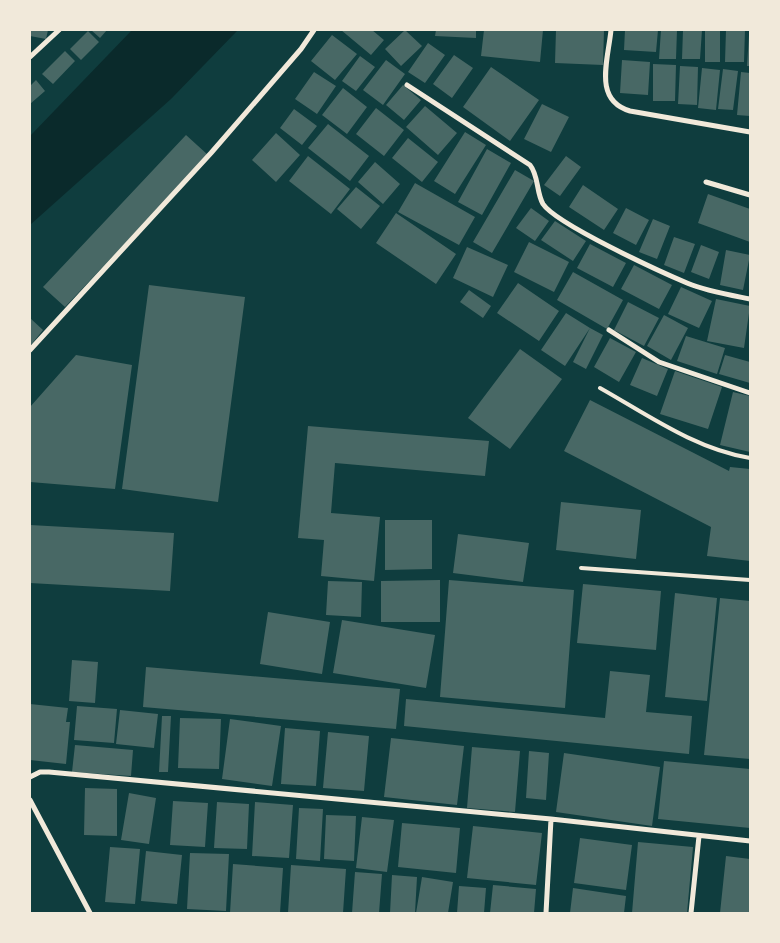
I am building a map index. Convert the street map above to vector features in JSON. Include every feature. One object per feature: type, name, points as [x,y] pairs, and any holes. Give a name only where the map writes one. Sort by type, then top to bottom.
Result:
[{"type":"street","points":[[30,57],[59,30]]},
{"type":"street","points":[[30,350],[212,153],[301,49],[314,30]]},
{"type":"street","points":[[611,30],[606,90],[614,104],[630,111],[750,132]]},
{"type":"street","points":[[407,85],[530,164],[536,172],[542,203],[552,213],[608,246],[688,284],[750,299]]},
{"type":"street","points":[[706,182],[750,194]]},
{"type":"street","points":[[609,330],[659,362],[750,393]]},
{"type":"street","points":[[32,776],[49,772],[551,819],[750,841]]},
{"type":"street","points":[[30,800],[90,913]]},
{"type":"street","points":[[546,913],[551,819]]},
{"type":"street","points":[[691,913],[699,836]]},
{"type":"lane","points":[[600,388],[684,436],[716,449],[750,458]]},
{"type":"lane","points":[[581,568],[750,580]]},
{"type":"water","points":[[132,30],[238,30],[171,99],[30,225],[30,136]]},
{"type":"building","points":[[30,30],[48,30],[46,39],[30,36]]},
{"type":"building","points":[[91,30],[107,30],[100,38]]},
{"type":"building","points":[[341,30],[372,30],[384,40],[371,55]]},
{"type":"building","points":[[405,30],[422,46],[401,66],[385,49]]},
{"type":"building","points":[[436,30],[476,30],[476,38],[435,36]]},
{"type":"building","points":[[484,30],[543,30],[540,62],[481,56]]},
{"type":"building","points":[[556,30],[604,30],[603,65],[555,63]]},
{"type":"building","points":[[625,30],[658,30],[656,52],[624,50]]},
{"type":"building","points":[[661,30],[677,30],[676,59],[659,59]]},
{"type":"building","points":[[683,30],[702,30],[700,59],[682,59]]},
{"type":"building","points":[[705,30],[720,30],[720,62],[705,62]]},
{"type":"building","points":[[726,30],[745,30],[744,62],[725,62]]},
{"type":"building","points":[[88,31],[99,42],[81,60],[70,49]]},
{"type":"building","points":[[332,35],[357,54],[335,80],[311,61]]},
{"type":"building","points":[[749,35],[750,66],[747,66]]},
{"type":"building","points":[[428,43],[445,55],[425,83],[408,72]]},
{"type":"building","points":[[65,51],[75,61],[53,84],[42,74]]},
{"type":"building","points":[[454,55],[473,68],[452,98],[433,84]]},
{"type":"building","points":[[360,56],[375,67],[356,91],[342,81]]},
{"type":"building","points":[[386,60],[405,74],[383,105],[363,90]]},
{"type":"building","points":[[622,60],[650,62],[648,95],[620,93]]},
{"type":"building","points":[[653,64],[676,65],[675,101],[653,101]]},
{"type":"building","points":[[680,66],[698,67],[697,105],[678,104]]},
{"type":"building","points":[[491,67],[539,100],[510,141],[463,107]]},
{"type":"building","points":[[702,68],[720,70],[716,110],[698,108]]},
{"type":"building","points":[[723,69],[738,71],[733,110],[718,109]]},
{"type":"building","points":[[314,72],[336,86],[317,114],[295,99]]},
{"type":"building","points":[[741,72],[750,73],[750,116],[737,115]]},
{"type":"building","points":[[36,80],[45,91],[30,104],[30,86]]},
{"type":"building","points":[[403,85],[421,100],[404,120],[386,105]]},
{"type":"building","points":[[343,88],[367,107],[347,134],[322,115]]},
{"type":"building","points":[[542,104],[569,117],[551,152],[524,139]]},
{"type":"building","points":[[425,106],[457,133],[438,155],[406,127]]},
{"type":"building","points":[[376,108],[404,130],[384,156],[356,134]]},
{"type":"building","points":[[294,109],[317,126],[302,145],[280,128]]},
{"type":"building","points":[[328,124],[369,156],[350,181],[308,148]]},
{"type":"building","points":[[465,132],[486,145],[455,194],[434,181]]},
{"type":"building","points":[[276,133],[300,155],[276,182],[252,160]]},
{"type":"building","points":[[186,135],[208,155],[65,307],[43,287]]},
{"type":"building","points":[[408,138],[438,162],[422,182],[392,158]]},
{"type":"building","points":[[487,149],[511,163],[482,215],[458,202]]},
{"type":"building","points":[[308,156],[350,189],[331,214],[289,181]]},
{"type":"building","points":[[566,156],[581,167],[560,196],[544,185]]},
{"type":"building","points":[[375,162],[400,184],[383,204],[358,182]]},
{"type":"building","points":[[515,170],[534,181],[492,253],[473,242]]},
{"type":"building","points":[[415,183],[475,217],[459,245],[398,212]]},
{"type":"building","points":[[583,185],[618,209],[604,230],[569,207]]},
{"type":"building","points":[[356,187],[380,206],[361,229],[337,209]]},
{"type":"building","points":[[708,194],[750,209],[750,242],[698,223]]},
{"type":"building","points":[[531,208],[549,221],[535,241],[516,228]]},
{"type":"building","points":[[626,208],[649,220],[636,245],[613,233]]},
{"type":"building","points":[[396,213],[456,254],[436,284],[376,243]]},
{"type":"building","points":[[653,219],[670,226],[657,259],[639,252]]},
{"type":"building","points":[[555,221],[586,241],[573,261],[541,240]]},
{"type":"building","points":[[674,237],[695,244],[684,273],[664,265]]},
{"type":"building","points":[[529,242],[569,262],[554,292],[514,272]]},
{"type":"building","points":[[590,244],[626,263],[613,287],[577,268]]},
{"type":"building","points":[[701,245],[719,252],[709,279],[691,272]]},
{"type":"building","points":[[467,247],[508,265],[493,297],[453,278]]},
{"type":"building","points":[[726,250],[750,255],[743,290],[720,285]]},
{"type":"building","points":[[634,265],[672,285],[659,309],[621,289]]},
{"type":"building","points":[[573,272],[623,300],[607,329],[557,300]]},
{"type":"building","points":[[518,283],[559,311],[539,341],[497,313]]},
{"type":"building","points":[[149,285],[245,297],[218,502],[122,489]]},
{"type":"building","points":[[681,287],[712,301],[699,328],[668,314]]},
{"type":"building","points":[[469,290],[491,306],[483,318],[460,302]]},
{"type":"building","points":[[716,299],[750,306],[744,348],[707,341]]},
{"type":"building","points":[[628,302],[659,318],[644,346],[614,330]]},
{"type":"building","points":[[566,313],[590,328],[565,366],[541,350]]},
{"type":"building","points":[[664,315],[688,328],[671,360],[647,346]]},
{"type":"building","points":[[30,318],[43,330],[30,346]]},
{"type":"building","points":[[590,328],[603,335],[586,369],[573,362]]},
{"type":"building","points":[[686,336],[725,348],[717,374],[677,361]]},
{"type":"building","points":[[610,338],[636,352],[619,382],[594,367]]},
{"type":"building","points":[[520,349],[562,379],[510,449],[468,418]]},
{"type":"building","points":[[76,355],[132,365],[115,489],[30,482],[30,407]]},
{"type":"building","points":[[725,355],[750,362],[750,383],[719,374]]},
{"type":"building","points":[[642,358],[668,369],[657,396],[630,385]]},
{"type":"building","points":[[675,371],[722,387],[708,429],[660,414]]},
{"type":"building","points":[[733,392],[750,396],[750,452],[720,445]]},
{"type":"building","points":[[590,400],[729,471],[730,467],[750,469],[750,561],[707,556],[711,527],[564,451]]},
{"type":"building","points":[[308,426],[489,441],[485,476],[335,463],[331,513],[380,517],[374,581],[321,576],[324,540],[298,538]]},
{"type":"building","points":[[561,502],[641,510],[636,559],[556,550]]},
{"type":"building","points":[[385,520],[432,520],[432,569],[385,570]]},
{"type":"building","points":[[30,525],[174,533],[170,591],[30,583]]},
{"type":"building","points":[[458,534],[529,543],[523,582],[453,573]]},
{"type":"building","points":[[440,580],[440,622],[381,622],[381,581]]},
{"type":"building","points":[[449,580],[574,590],[565,708],[440,697]]},
{"type":"building","points":[[328,581],[362,582],[361,617],[326,615]]},
{"type":"building","points":[[583,584],[661,591],[656,650],[577,643]]},
{"type":"building","points":[[675,593],[717,598],[707,701],[665,697]]},
{"type":"building","points":[[720,598],[750,601],[750,759],[704,755]]},
{"type":"building","points":[[268,612],[330,622],[322,674],[260,664]]},
{"type":"building","points":[[342,620],[435,635],[426,688],[333,673]]},
{"type":"building","points":[[72,660],[98,662],[95,703],[69,701]]},
{"type":"building","points":[[146,667],[400,689],[396,729],[143,707]]},
{"type":"building","points":[[610,671],[650,675],[646,712],[692,716],[689,754],[404,726],[406,699],[605,718]]},
{"type":"building","points":[[30,704],[68,708],[66,722],[70,722],[66,764],[30,760]]},
{"type":"building","points":[[77,706],[117,709],[114,743],[74,740]]},
{"type":"building","points":[[120,710],[158,714],[154,748],[116,744]]},
{"type":"building","points":[[162,716],[171,716],[168,772],[159,772]]},
{"type":"building","points":[[180,718],[221,719],[219,769],[178,768]]},
{"type":"building","points":[[230,719],[281,726],[272,786],[222,779]]},
{"type":"building","points":[[285,728],[320,731],[316,786],[281,784]]},
{"type":"building","points":[[328,732],[369,736],[364,791],[323,788]]},
{"type":"building","points":[[391,738],[464,746],[457,805],[384,797]]},
{"type":"building","points":[[75,745],[133,750],[131,776],[72,772]]},
{"type":"building","points":[[472,747],[520,751],[515,812],[467,808]]},
{"type":"building","points":[[529,751],[549,753],[546,800],[526,798]]},
{"type":"building","points":[[564,753],[660,767],[652,826],[556,812]]},
{"type":"building","points":[[664,761],[750,769],[750,828],[658,819]]},
{"type":"building","points":[[85,788],[117,789],[117,836],[84,835]]},
{"type":"building","points":[[129,793],[156,798],[149,844],[121,840]]},
{"type":"building","points":[[173,801],[208,803],[205,847],[170,845]]},
{"type":"building","points":[[217,802],[249,804],[247,849],[214,848]]},
{"type":"building","points":[[255,802],[293,805],[289,858],[252,856]]},
{"type":"building","points":[[299,808],[323,809],[320,861],[296,859]]},
{"type":"building","points":[[326,815],[356,816],[354,861],[324,859]]},
{"type":"building","points":[[362,817],[394,820],[387,872],[356,868]]},
{"type":"building","points":[[402,823],[460,828],[456,873],[398,867]]},
{"type":"building","points":[[473,826],[542,833],[536,885],[467,878]]},
{"type":"building","points":[[580,838],[632,845],[626,890],[574,883]]},
{"type":"building","points":[[638,842],[693,847],[687,913],[632,913]]},
{"type":"building","points":[[110,847],[140,849],[135,904],[105,902]]},
{"type":"building","points":[[146,851],[182,855],[177,904],[141,901]]},
{"type":"building","points":[[190,853],[229,854],[226,911],[187,909]]},
{"type":"building","points":[[726,856],[750,859],[750,913],[720,913]]},
{"type":"building","points":[[233,864],[283,868],[280,913],[230,913]]},
{"type":"building","points":[[291,865],[346,869],[343,913],[288,913]]},
{"type":"building","points":[[355,872],[382,874],[379,913],[352,913]]},
{"type":"building","points":[[392,875],[417,877],[415,913],[390,913]]},
{"type":"building","points":[[422,877],[453,882],[448,913],[416,913]]},
{"type":"building","points":[[493,885],[536,889],[534,913],[490,913]]},
{"type":"building","points":[[459,886],[486,888],[484,913],[457,913]]},
{"type":"building","points":[[573,888],[626,896],[624,913],[570,913]]}]
